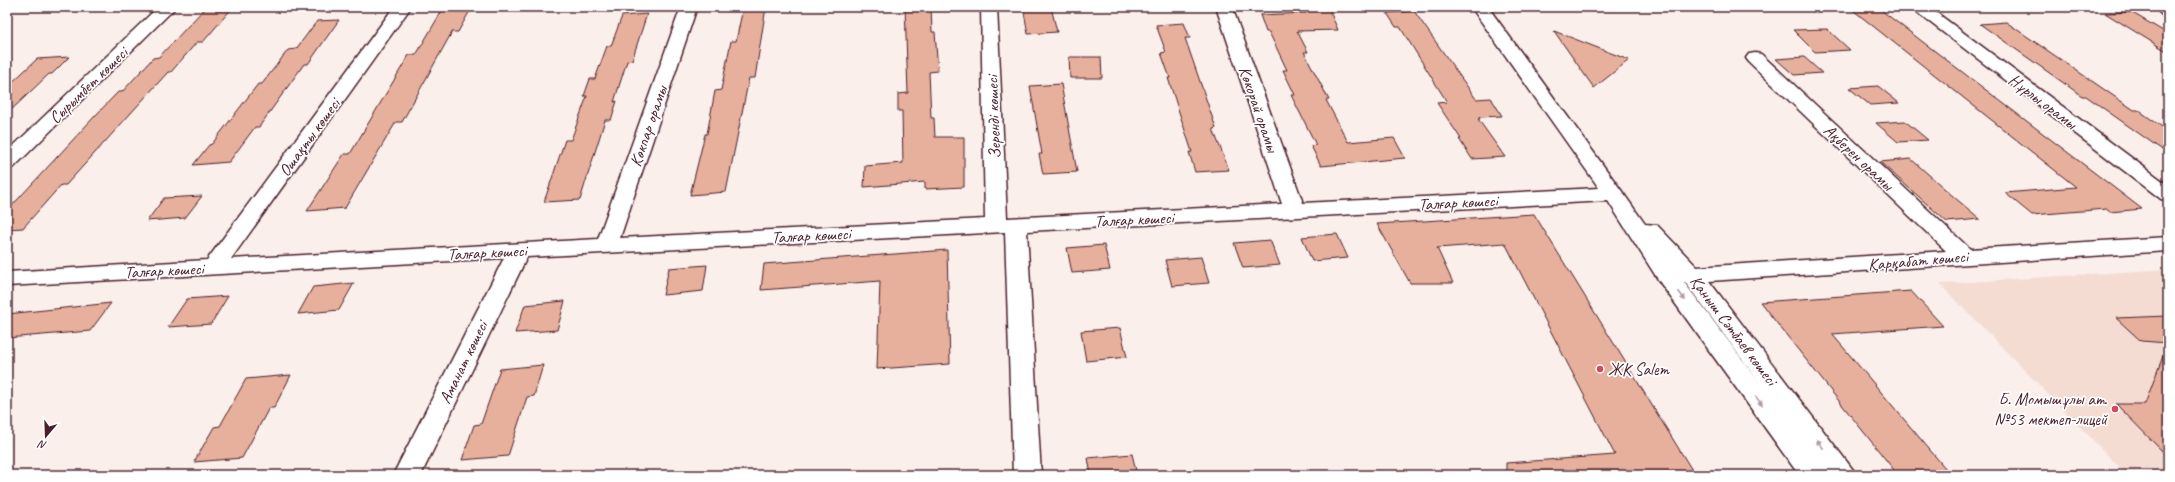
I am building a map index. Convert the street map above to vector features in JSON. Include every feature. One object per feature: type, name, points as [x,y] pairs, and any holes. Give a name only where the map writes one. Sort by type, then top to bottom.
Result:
[{"type":"street","name":"Сырымбет көшесі","points":[[7,163],[168,7]]},
{"type":"street","name":"Ошақты көшесі","points":[[214,267],[403,7]]},
{"type":"street","name":"Көкпар орамы","points":[[607,245],[689,7]]},
{"type":"street","name":"Зеренді көшесі","points":[[989,7],[1027,475]]},
{"type":"street","name":"Көкорай орамы","points":[[1224,7],[1295,211]]},
{"type":"street","name":"Қаныш Сәтбаев көшесі","points":[[1479,7],[1614,194],[1667,276],[1814,475]]},
{"type":"street","name":"Нұрлы орамы","points":[[1918,7],[2168,195]]},
{"type":"street","points":[[2162,7],[2168,11]]},
{"type":"street","name":"Ақберен орамы","points":[[1755,58],[1964,256]]},
{"type":"street","name":"Талғар көшесі","points":[[7,278],[607,245],[1006,226],[1614,194]]},
{"type":"street","name":"Қаныш Сәтбаев көшесі","points":[[1614,194],[1692,274],[1843,475]]},
{"type":"street","name":"Қарқабат көшесі","points":[[1667,276],[1909,262],[1964,256],[2168,244]]},
{"type":"street","name":"Аманат көшесі","points":[[407,475],[519,250]]},
{"type":"shaded area","name":"Б. Момышұлы ат. №53 мектеп-лицей","points":[[2168,269],[2168,475],[2127,475],[1940,284]]},
{"type":"building","points":[[206,7],[233,7],[203,42],[197,42],[66,185],[61,185],[23,228],[7,229],[7,211],[118,92],[122,92],[153,58],[159,57]]},
{"type":"building","points":[[444,7],[472,7],[458,32],[452,32],[402,122],[396,122],[345,208],[307,211],[344,154],[350,154],[409,55],[416,55]]},
{"type":"building","points":[[766,7],[755,78],[749,78],[726,192],[690,195],[705,134],[707,134],[715,91],[721,90],[731,41],[736,41],[743,8]]},
{"type":"building","points":[[905,7],[931,7],[932,32],[935,32],[938,71],[929,72],[931,118],[934,118],[935,137],[964,137],[964,187],[925,189],[925,182],[864,187],[865,166],[903,163],[902,111],[898,111],[898,94],[908,93]]},
{"type":"building","points":[[1023,7],[1051,7],[1057,32],[1028,34]]},
{"type":"building","points":[[1302,7],[1328,7],[1338,30],[1297,31],[1308,52],[1304,52],[1329,100],[1326,100],[1348,142],[1394,138],[1405,158],[1321,166],[1311,146],[1316,145],[1291,95],[1295,95],[1283,70],[1287,70],[1269,32],[1266,32],[1260,15],[1306,13]]},
{"type":"building","points":[[1849,7],[1877,7],[2142,209],[2110,212],[2106,209],[2032,215],[2005,193],[2076,187]]},
{"type":"building","points":[[1414,11],[1476,99],[1491,98],[1502,116],[1479,117],[1480,119],[1478,119],[1505,157],[1472,159],[1459,139],[1461,139],[1437,103],[1447,102],[1400,27],[1396,27],[1387,13]]},
{"type":"building","points":[[2131,12],[2168,34],[2168,52],[2105,13]]},
{"type":"building","points":[[647,14],[632,60],[627,61],[614,102],[617,101],[611,120],[605,120],[580,200],[544,202],[565,140],[571,140],[587,96],[584,96],[590,79],[595,79],[607,46],[611,46],[622,16]]},
{"type":"building","points":[[339,20],[308,64],[304,64],[259,127],[255,127],[229,162],[193,165],[209,145],[212,144],[258,84],[262,84],[288,50],[296,49],[317,21]]},
{"type":"building","points":[[2006,22],[2134,110],[2138,110],[2168,131],[2168,154],[2086,96],[2082,96],[1980,24]]},
{"type":"building","points":[[1184,23],[1190,38],[1185,38],[1216,128],[1213,129],[1229,170],[1195,172],[1189,152],[1192,152],[1161,53],[1166,52],[1156,25]]},
{"type":"building","points":[[1827,29],[1850,50],[1815,52],[1793,30]]},
{"type":"building","points":[[1554,31],[1629,60],[1594,88]]},
{"type":"building","points":[[69,57],[7,114],[7,87],[37,59]]},
{"type":"building","points":[[1069,57],[1101,57],[1102,78],[1070,78]]},
{"type":"building","points":[[1804,57],[1822,73],[1794,75],[1776,59]]},
{"type":"building","points":[[1061,84],[1077,172],[1043,174],[1039,154],[1042,154],[1030,86]]},
{"type":"building","points":[[1878,86],[1899,103],[1870,105],[1849,88]]},
{"type":"building","points":[[1905,121],[1928,140],[1898,142],[1876,123]]},
{"type":"building","points":[[1911,159],[1980,219],[1947,222],[1880,162]]},
{"type":"building","points":[[202,196],[185,218],[147,221],[164,198]]},
{"type":"building","name":"ЖК Salem","points":[[1534,214],[1695,475],[1506,475],[1506,463],[1615,455],[1505,243],[1437,248],[1453,283],[1410,283],[1377,224]]},
{"type":"building","points":[[1337,234],[1348,258],[1312,261],[1302,237]]},
{"type":"building","points":[[1270,240],[1280,265],[1243,268],[1234,243]]},
{"type":"building","points":[[1104,245],[1110,270],[1072,273],[1067,248]]},
{"type":"building","points":[[947,250],[950,364],[877,369],[880,281],[761,290],[764,264]]},
{"type":"building","points":[[1201,257],[1209,283],[1172,286],[1165,260]]},
{"type":"building","points":[[707,265],[703,291],[663,295],[669,268]]},
{"type":"building","points":[[354,283],[339,310],[298,314],[313,287]]},
{"type":"building","points":[[1911,291],[1943,326],[1832,334],[1951,475],[1898,475],[1760,302]]},
{"type":"building","points":[[228,296],[211,324],[168,327],[187,299]]},
{"type":"building","points":[[565,301],[557,330],[515,333],[525,305]]},
{"type":"building","points":[[111,303],[90,331],[7,338],[7,314]]},
{"type":"building","points":[[2168,316],[2168,343],[2141,341],[2116,318]]},
{"type":"building","points":[[1120,328],[1127,357],[1086,361],[1081,331]]},
{"type":"building","points":[[2166,348],[2168,348],[2168,457],[2116,404],[2145,404]]},
{"type":"building","points":[[543,365],[534,396],[527,397],[508,456],[462,460],[474,425],[481,424],[500,369]]},
{"type":"building","points":[[291,375],[274,408],[269,408],[242,458],[194,462],[214,427],[220,426],[246,379]]},
{"type":"building","points":[[1132,454],[1137,475],[1091,475],[1088,458]]},
{"type":"place","name":"ЖК Salem","points":[[1600,369]]},
{"type":"place","name":"Б. Момышұлы ат. №53 мектеп-лицей","points":[[2115,409]]}]
